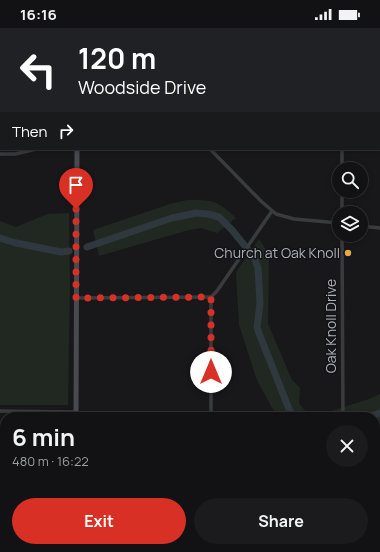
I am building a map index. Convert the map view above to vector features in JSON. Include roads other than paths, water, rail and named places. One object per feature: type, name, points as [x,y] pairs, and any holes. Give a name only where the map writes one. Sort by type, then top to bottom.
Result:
[{"type":"main road","points":[[76,412],[77,150]]},
{"type":"street","points":[[0,154],[15,154],[32,150]]},
{"type":"street","points":[[211,150],[272,211],[294,219],[332,222]]},
{"type":"street","points":[[342,150],[342,162]]},
{"type":"street","points":[[76,298],[211,297],[217,291],[272,211]]},
{"type":"street","points":[[368,227],[380,228]]},
{"type":"street","name":"Oak Knoll Drive","points":[[342,242],[343,412]]},
{"type":"street","points":[[211,297],[211,412]]},
{"type":"waterway","points":[[87,247],[172,218],[196,213],[219,217],[232,230],[254,257],[258,268],[260,303],[257,328],[291,412]]},
{"type":"waterway","points":[[0,238],[16,243],[61,252],[69,251]]},
{"type":"place","name":"Church at Oak Knoll","points":[[348,253]]}]
